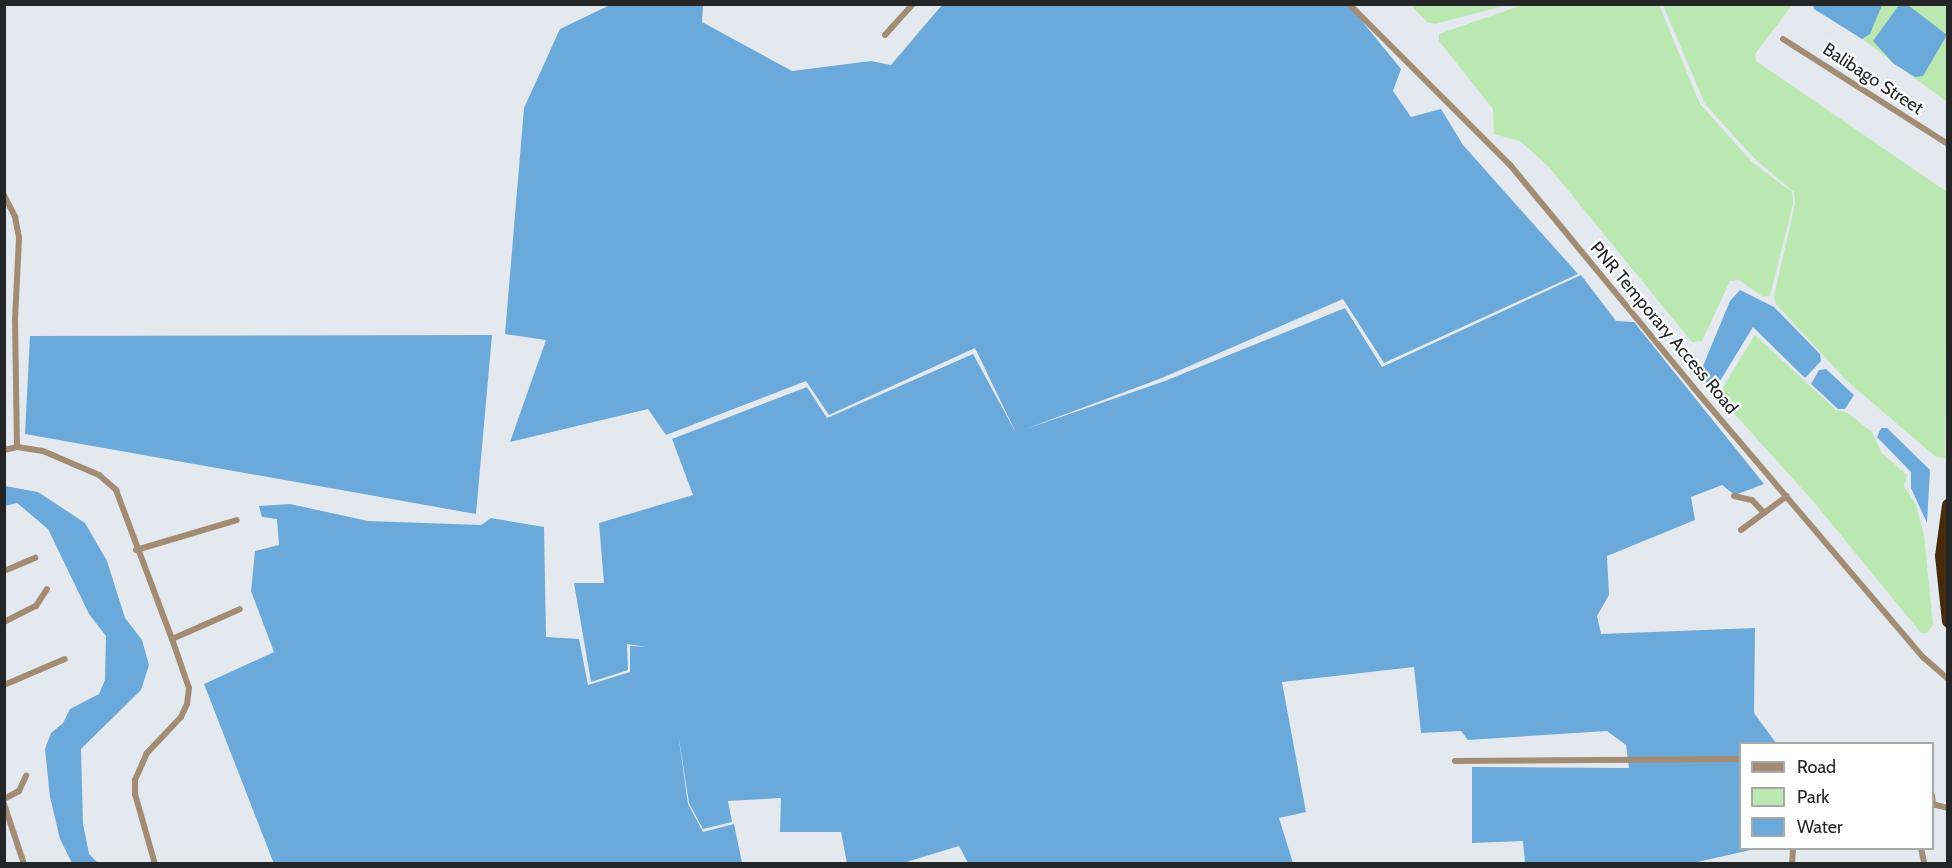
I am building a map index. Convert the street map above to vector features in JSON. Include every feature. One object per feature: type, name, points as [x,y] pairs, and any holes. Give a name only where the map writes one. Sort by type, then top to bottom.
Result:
[{"type":"highway","points":[[1947,506],[1941,556],[1947,622]]},
{"type":"street","points":[[885,35],[913,4]]},
{"type":"street","name":"PNR Temporary Access Road","points":[[1349,4],[1511,166],[1924,658],[1947,679]]},
{"type":"street","name":"Balibago Street","points":[[1783,39],[1947,144]]},
{"type":"street","points":[[4,195],[15,217],[19,238],[15,320],[17,447]]},
{"type":"street","points":[[4,450],[17,447],[44,451],[99,475],[116,490],[136,550],[172,639],[189,687],[187,704],[181,717],[147,753],[135,780],[135,794],[155,864]]},
{"type":"street","points":[[1734,496],[1752,500],[1764,513]]},
{"type":"street","points":[[1741,530],[1787,496]]},
{"type":"street","points":[[136,550],[237,520]]},
{"type":"street","points":[[4,571],[35,558]]},
{"type":"street","points":[[4,622],[36,606],[47,589]]},
{"type":"street","points":[[172,639],[240,609]]},
{"type":"street","points":[[4,684],[65,659]]},
{"type":"street","points":[[1455,761],[1739,759]]},
{"type":"street","points":[[24,864],[4,801],[19,791],[26,776]]},
{"type":"green space","points":[[1525,4],[1659,5],[1700,104],[1752,162],[1792,192],[1793,204],[1770,296],[1763,297],[1739,280],[1730,281],[1702,341],[1692,342],[1549,167],[1520,141],[1494,134],[1493,109],[1439,41],[1439,34]]},
{"type":"green space","points":[[1411,5],[1507,5],[1435,24],[1427,22]]},
{"type":"green space","points":[[1663,5],[1792,5],[1755,54],[1756,61],[1947,192],[1945,458],[1936,457],[1847,381],[1776,304],[1774,296],[1795,204],[1794,192],[1755,159],[1705,104]]},
{"type":"green space","points":[[1816,5],[1947,5],[1947,102]]},
{"type":"green space","points":[[1755,335],[1836,410],[1848,413],[1872,432],[1882,453],[1907,475],[1904,486],[1916,505],[1924,535],[1933,625],[1927,633],[1921,633],[1813,501],[1722,400],[1720,394],[1726,382]]},
{"type":"water","points":[[1348,4],[1401,69],[1393,91],[1411,117],[1441,109],[1463,145],[1578,274],[1384,363],[1343,299],[1162,378],[1023,430],[1165,381],[1345,308],[1382,367],[1581,275],[1616,321],[1634,322],[1764,484],[1735,495],[1722,485],[1691,497],[1695,520],[1607,556],[1609,595],[1597,616],[1601,634],[1755,628],[1754,713],[1775,742],[1739,742],[1739,850],[1751,850],[1693,863],[1525,863],[1523,841],[1472,843],[1472,767],[1629,768],[1626,745],[1607,731],[1468,740],[1461,731],[1421,733],[1414,667],[1282,682],[1306,812],[1279,818],[1293,863],[968,863],[959,846],[903,863],[847,863],[841,832],[780,832],[781,798],[728,801],[732,822],[703,829],[689,803],[678,732],[688,804],[703,832],[734,824],[742,863],[274,864],[204,684],[274,652],[251,591],[255,551],[279,545],[277,519],[262,517],[259,506],[290,504],[368,521],[481,525],[491,518],[544,527],[546,637],[579,639],[588,685],[630,672],[630,646],[646,647],[627,644],[628,670],[591,682],[574,583],[604,583],[599,523],[693,495],[672,439],[807,387],[827,418],[973,354],[1016,433],[975,348],[829,415],[806,381],[666,435],[648,409],[510,442],[546,340],[505,334],[524,108],[560,29],[610,5],[703,5],[702,22],[792,71],[871,61],[891,65],[942,5]]},
{"type":"water","points":[[1813,4],[1882,5],[1870,34],[1862,39],[1814,9]]},
{"type":"water","points":[[1899,5],[1908,5],[1947,35],[1923,76],[1915,77],[1894,64],[1873,41]]},
{"type":"water","points":[[1740,290],[1774,307],[1820,354],[1821,361],[1805,378],[1753,327],[1715,389],[1702,379],[1700,373],[1730,301]]},
{"type":"water","points":[[492,335],[476,514],[25,434],[30,336]]},
{"type":"water","points":[[1826,369],[1854,395],[1845,409],[1838,409],[1811,384],[1819,370]]},
{"type":"water","points":[[1881,428],[1887,428],[1930,470],[1927,523],[1911,488],[1911,472],[1877,437]]},
{"type":"water","points":[[5,486],[38,492],[85,523],[107,561],[125,618],[142,640],[149,665],[141,690],[81,749],[83,824],[89,854],[98,863],[72,863],[60,839],[50,797],[45,749],[51,733],[63,723],[70,709],[99,694],[105,680],[106,636],[89,614],[48,529],[17,503],[5,506]]}]
